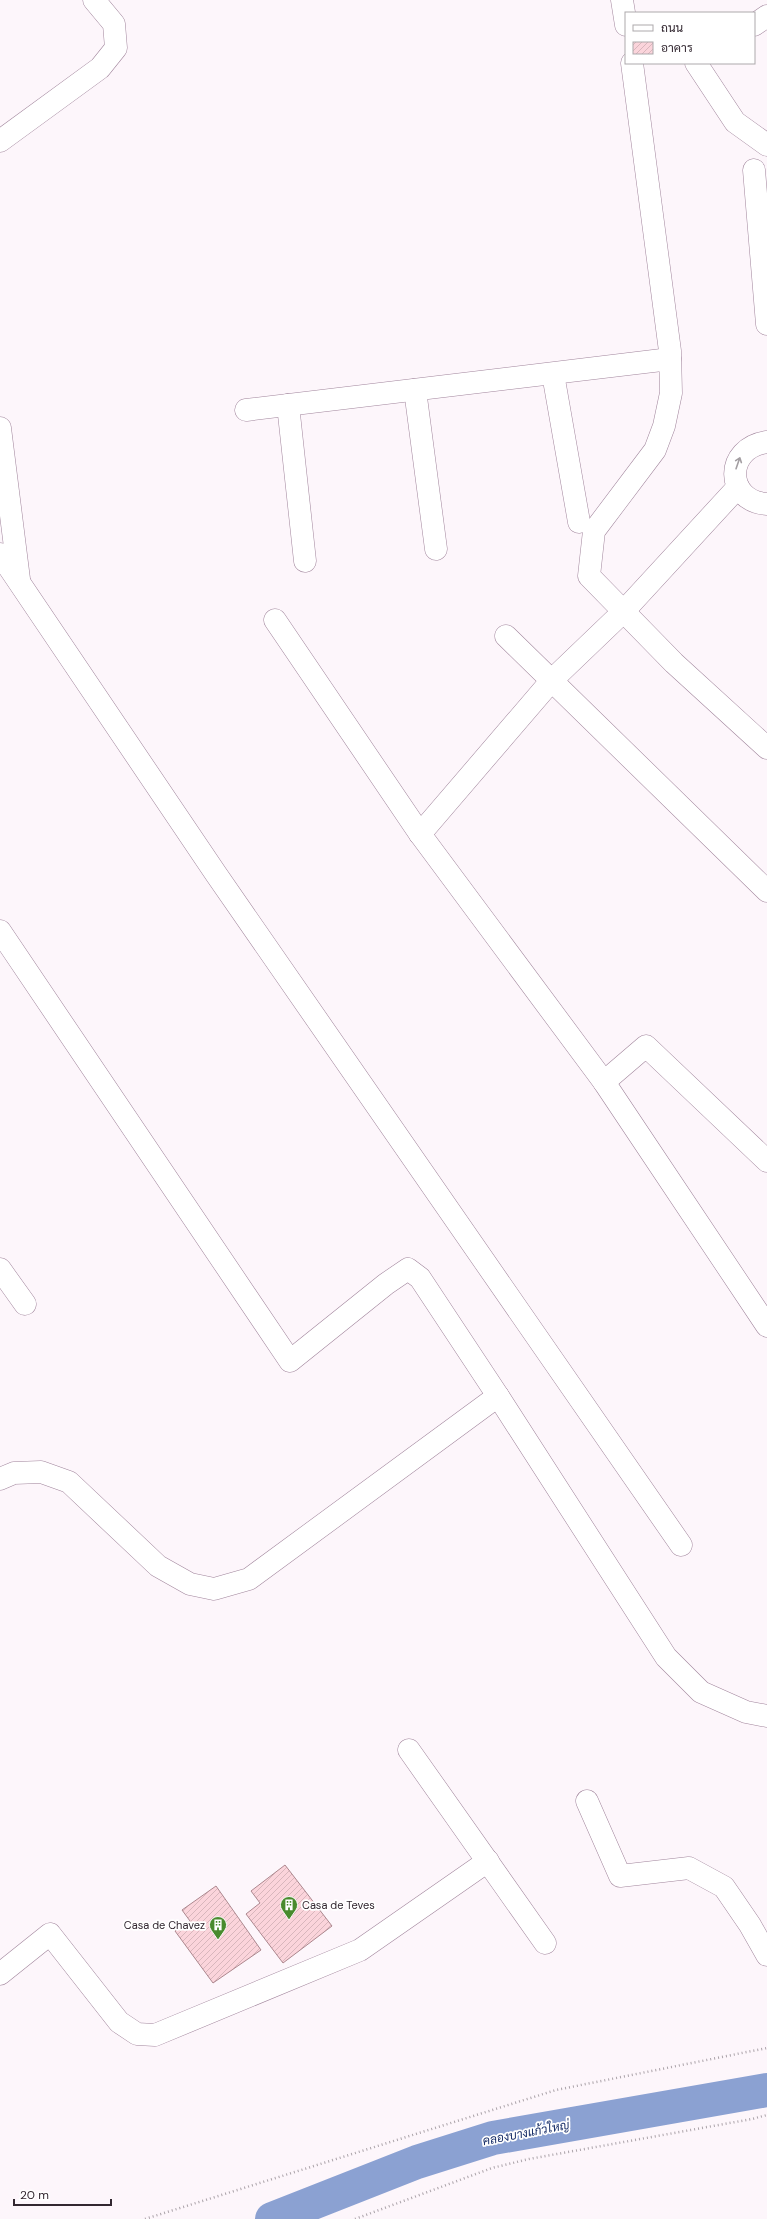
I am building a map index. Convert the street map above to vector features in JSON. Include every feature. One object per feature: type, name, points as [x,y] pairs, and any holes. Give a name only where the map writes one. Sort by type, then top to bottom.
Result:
[{"type":"street","points":[[0,141],[100,68],[116,48],[114,24],[94,0]]},
{"type":"street","points":[[622,0],[625,19]]},
{"type":"street","points":[[755,24],[767,16]]},
{"type":"street","points":[[632,64],[670,359],[671,393],[664,426],[655,450],[594,531],[589,576],[674,662],[767,748]]},
{"type":"street","points":[[697,64],[736,122],[767,145]]},
{"type":"street","points":[[754,170],[765,277],[767,324]]},
{"type":"street","points":[[246,410],[670,359]]},
{"type":"street","points":[[553,374],[579,522]]},
{"type":"street","points":[[415,390],[436,549]]},
{"type":"street","points":[[288,405],[305,561]]},
{"type":"street","points":[[0,428],[20,582]]},
{"type":"street","points":[[767,442],[747,448],[740,456],[735,471],[738,487],[751,500],[767,504]]},
{"type":"street","points":[[420,834],[552,680],[623,612],[738,487]]},
{"type":"street","points":[[0,554],[216,874],[681,1545]]},
{"type":"street","points":[[275,620],[420,834],[604,1082],[767,1326]]},
{"type":"street","points":[[506,636],[767,891]]},
{"type":"street","points":[[0,931],[290,1361],[386,1284],[408,1269],[420,1278],[666,1657],[701,1692],[746,1712],[767,1716]]},
{"type":"street","points":[[604,1082],[646,1046],[767,1161]]},
{"type":"street","points":[[0,1269],[25,1304]]},
{"type":"street","points":[[0,1479],[14,1473],[41,1472],[69,1482],[158,1566],[190,1584],[214,1589],[249,1580],[498,1396]]},
{"type":"street","points":[[409,1750],[545,1942]]},
{"type":"street","points":[[587,1801],[620,1876],[689,1868],[724,1887],[750,1925],[767,1955]]},
{"type":"street","points":[[0,1974],[50,1934],[119,2022],[137,2034],[155,2035],[360,1950],[488,1861]]},
{"type":"path","points":[[145,2219],[556,2090],[767,2048]]},
{"type":"path","points":[[355,2219],[499,2166],[529,2159],[752,2119],[767,2115]]},
{"type":"building","name":"Casa de Teves","points":[[285,1865],[332,1926],[283,1963],[246,1914],[260,1903],[251,1891]]},
{"type":"building","name":"Casa de Chavez","points":[[216,1886],[261,1950],[213,1983],[175,1931],[190,1921],[182,1910]]},
{"type":"waterway","name":"คลองบางแก้วใหญ่","points":[[272,2219],[417,2162],[493,2138],[767,2090]]},
{"type":"place","name":"Casa de Teves","points":[[289,1920]]},
{"type":"place","name":"Casa de Chavez","points":[[218,1940]]}]
